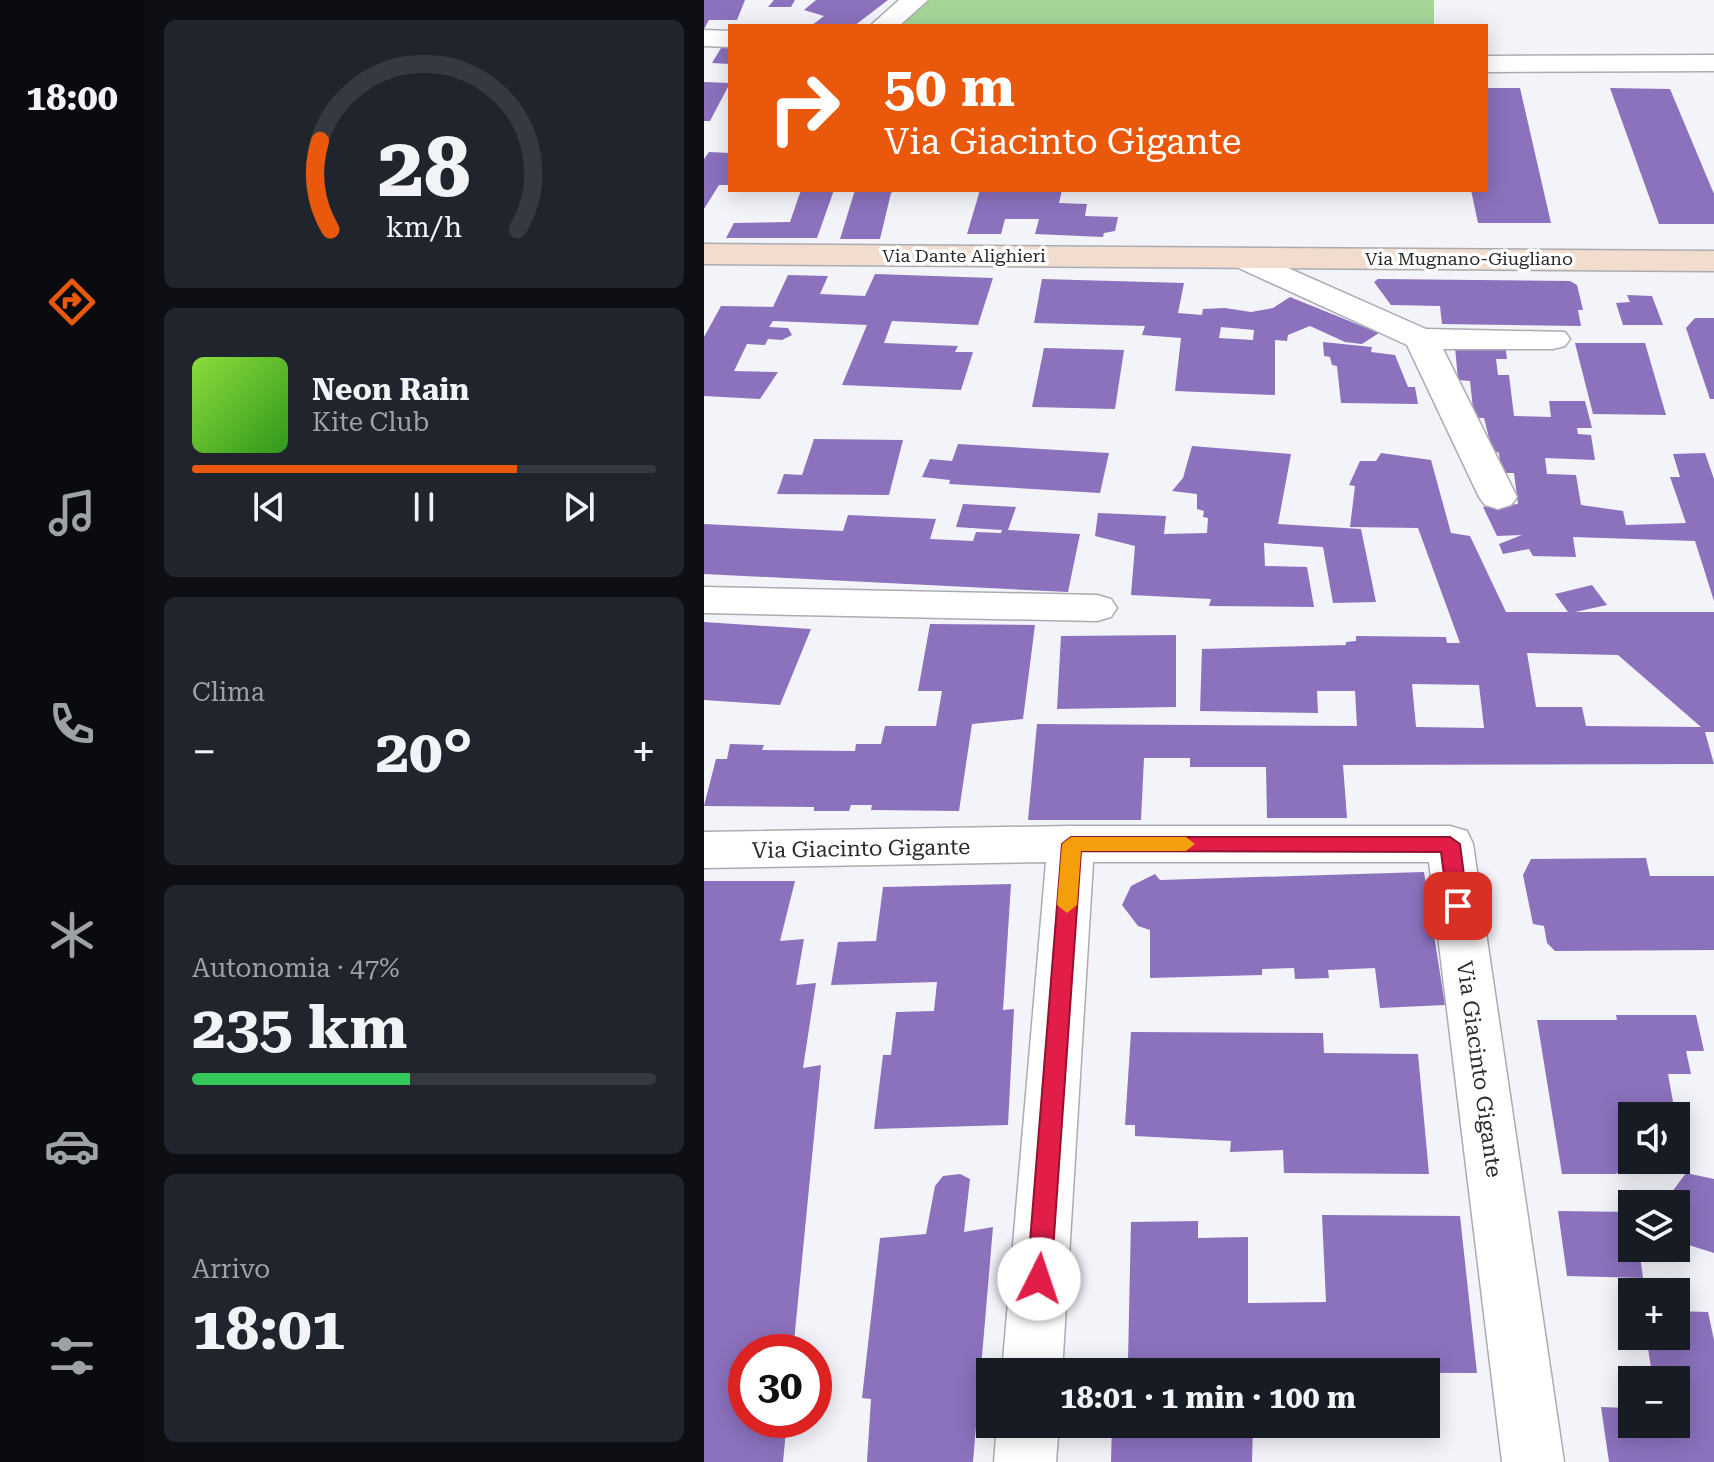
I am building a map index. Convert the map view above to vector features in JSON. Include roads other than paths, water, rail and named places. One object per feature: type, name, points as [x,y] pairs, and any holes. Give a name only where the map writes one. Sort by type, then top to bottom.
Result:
[{"type":"main road","name":"Via Dante Alighieri","points":[[704,254],[1234,258]]},
{"type":"main road","name":"Via Mugnano-Giugliano","points":[[1234,258],[1714,261]]},
{"type":"street","points":[[885,24],[915,0]]},
{"type":"street","points":[[704,38],[728,39]]},
{"type":"street","points":[[1488,64],[1714,63]]},
{"type":"street","points":[[1234,258],[1421,339],[1553,339]]},
{"type":"street","points":[[1421,339],[1498,497]]},
{"type":"street","points":[[704,600],[1097,608]]},
{"type":"street","points":[[1033,1358],[1071,844]]},
{"type":"street","name":"Via Giacinto Gigante","points":[[704,850],[1071,844],[1450,844],[1533,1462]]},
{"type":"street","points":[[1025,1462],[1027,1438]]}]
